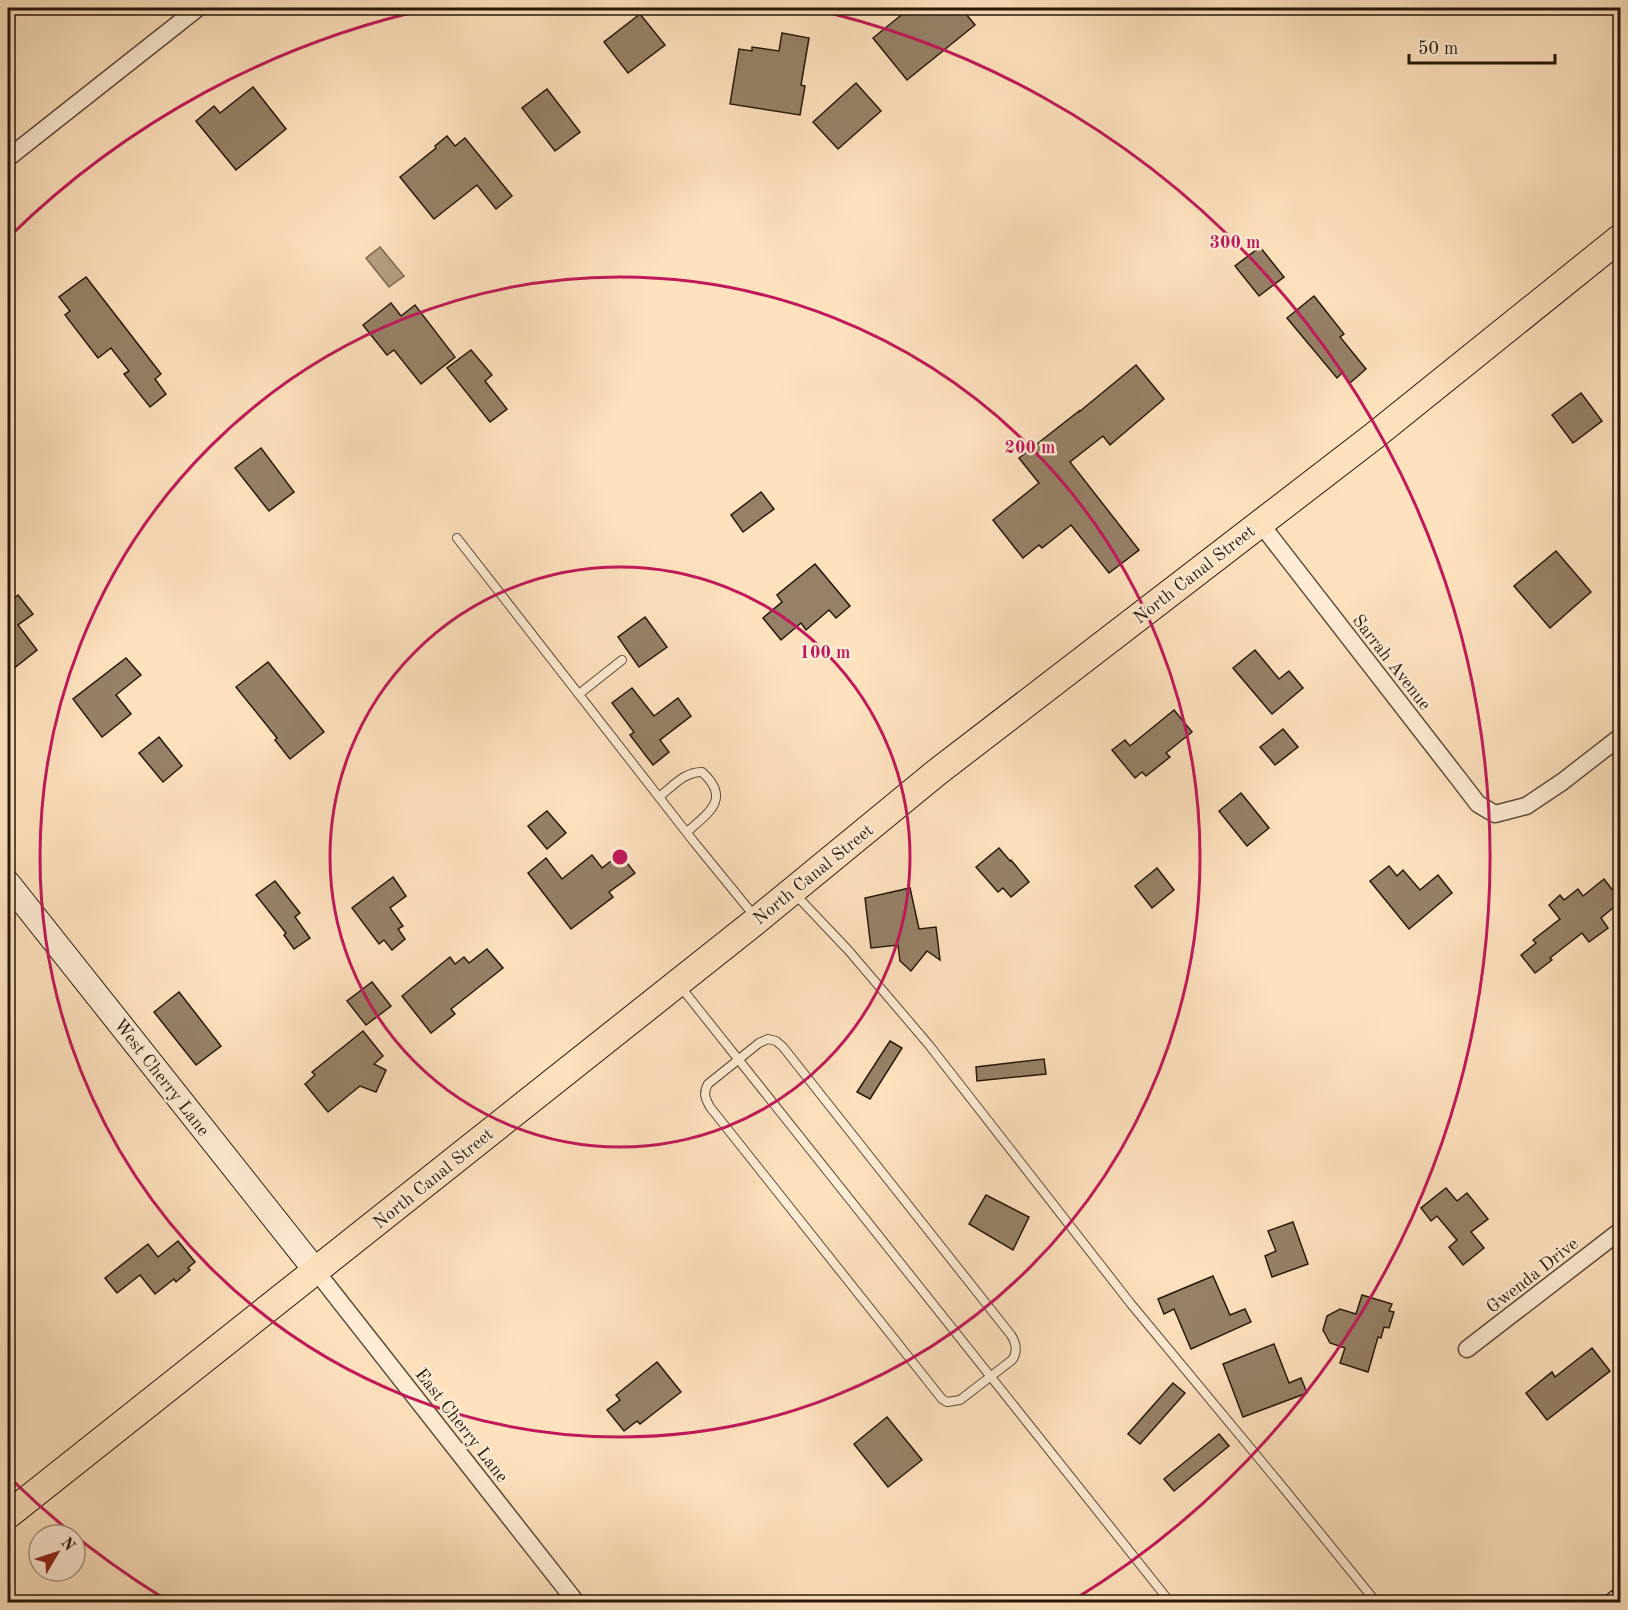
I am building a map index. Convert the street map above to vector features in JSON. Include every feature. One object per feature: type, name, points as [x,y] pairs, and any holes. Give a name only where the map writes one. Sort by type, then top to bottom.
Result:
[{"type":"main road","name":"North Canal Street","points":[[8,1515],[757,920],[936,773],[1374,436],[1620,237]]},
{"type":"street","points":[[8,158],[198,8]]},
{"type":"street","name":"Sarrah Avenue","points":[[1260,523],[1478,804],[1495,814],[1526,806],[1562,782],[1620,737]]},
{"type":"street","name":"West Cherry Lane","points":[[8,883],[316,1271]]},
{"type":"street","name":"Gwenda Drive","points":[[1467,1349],[1620,1231]]},
{"type":"street","name":"East Cherry Lane","points":[[316,1271],[576,1602]]},
{"type":"lane","points":[[457,538],[757,920]]},
{"type":"lane","points":[[579,694],[622,660]]},
{"type":"lane","points":[[659,797],[685,776],[694,772],[702,772],[711,780],[717,794],[715,805],[687,832]]},
{"type":"lane","points":[[793,891],[849,951],[929,1045],[1131,1304],[1376,1602]]},
{"type":"lane","points":[[678,983],[1170,1602]]},
{"type":"lane","points":[[768,1039],[776,1041],[1011,1335],[1014,1341],[1015,1356],[1012,1360],[960,1400],[947,1402],[942,1399],[704,1098],[708,1084],[738,1060],[759,1043],[768,1039]]},
{"type":"shaded area","points":[[380,247],[404,276],[389,287],[366,258]]},
{"type":"building","points":[[910,8],[961,8],[975,25],[907,80],[873,38]]},
{"type":"building","points":[[640,14],[665,45],[628,73],[604,42]]},
{"type":"building","points":[[782,33],[809,38],[801,85],[805,86],[800,115],[730,104],[739,49],[752,51],[752,47],[779,51]]},
{"type":"building","points":[[856,83],[881,111],[838,149],[813,122]]},
{"type":"building","points":[[253,87],[286,129],[236,170],[196,121],[214,106],[220,113]]},
{"type":"building","points":[[547,89],[580,132],[555,151],[522,108]]},
{"type":"building","points":[[447,136],[455,146],[465,138],[512,196],[496,209],[477,185],[434,219],[400,177],[436,148],[435,146]]},
{"type":"building","points":[[1260,247],[1284,277],[1259,296],[1235,266]]},
{"type":"building","points":[[86,277],[161,374],[155,379],[166,394],[150,407],[124,374],[129,371],[111,348],[98,358],[65,315],[70,311],[59,297]]},
{"type":"building","points":[[1314,296],[1344,334],[1340,337],[1366,369],[1350,383],[1342,373],[1337,378],[1287,318]]},
{"type":"building","points":[[391,303],[401,316],[415,305],[455,357],[421,384],[394,350],[387,355],[363,325]]},
{"type":"building","points":[[471,350],[492,375],[485,381],[507,409],[490,422],[447,368]]},
{"type":"building","points":[[1136,365],[1164,399],[1110,445],[1103,436],[1070,462],[1139,550],[1109,573],[1071,525],[1042,548],[1039,545],[1023,558],[993,520],[1039,483],[1019,458]]},
{"type":"building","points":[[1581,393],[1602,421],[1573,443],[1552,415]]},
{"type":"building","points":[[261,448],[294,492],[269,511],[235,468]]},
{"type":"building","points":[[761,492],[774,509],[743,532],[731,515]]},
{"type":"building","points":[[1556,551],[1591,592],[1550,628],[1514,586]]},
{"type":"building","points":[[815,564],[850,606],[836,618],[829,610],[806,630],[801,623],[781,640],[763,618],[782,602],[777,595]]},
{"type":"building","points":[[18,595],[33,614],[18,625],[37,650],[8,673],[8,603]]},
{"type":"building","points":[[645,617],[667,647],[639,667],[618,637]]},
{"type":"building","points":[[1255,650],[1279,679],[1289,671],[1303,688],[1272,714],[1233,668]]},
{"type":"building","points":[[126,658],[141,675],[116,695],[131,714],[102,737],[73,699]]},
{"type":"building","points":[[268,662],[324,732],[290,759],[275,740],[277,738],[236,687]]},
{"type":"building","points":[[632,688],[654,716],[678,698],[691,716],[660,740],[669,752],[653,765],[630,735],[634,732],[612,703]]},
{"type":"building","points":[[1174,710],[1192,732],[1166,753],[1170,757],[1146,776],[1142,772],[1135,778],[1112,750],[1125,740],[1130,746]]},
{"type":"building","points":[[1283,729],[1298,747],[1275,765],[1260,747]]},
{"type":"building","points":[[159,737],[182,766],[163,782],[139,753]]},
{"type":"building","points":[[1241,793],[1269,828],[1247,846],[1219,811]]},
{"type":"building","points":[[547,811],[566,833],[547,849],[528,826]]},
{"type":"building","points":[[999,848],[1029,882],[1011,897],[1003,888],[998,892],[976,867]]},
{"type":"building","points":[[620,854],[635,873],[609,892],[613,897],[571,929],[528,873],[546,858],[562,879],[592,855],[602,868]]},
{"type":"building","points":[[1389,866],[1397,876],[1403,870],[1420,890],[1438,875],[1452,893],[1409,929],[1370,881]]},
{"type":"building","points":[[1157,868],[1174,890],[1152,908],[1135,886]]},
{"type":"building","points":[[393,877],[406,896],[390,908],[403,926],[398,929],[405,939],[392,950],[384,940],[379,944],[352,908]]},
{"type":"building","points":[[1604,879],[1620,900],[1601,918],[1608,928],[1589,942],[1582,933],[1535,973],[1521,955],[1536,943],[1533,940],[1560,919],[1549,905],[1560,895],[1564,900],[1578,889],[1583,896]]},
{"type":"building","points":[[275,881],[300,913],[295,917],[310,938],[294,949],[284,935],[286,933],[256,895]]},
{"type":"building","points":[[910,888],[919,929],[936,927],[940,960],[927,951],[911,971],[900,961],[898,945],[871,948],[865,898]]},
{"type":"building","points":[[487,949],[503,968],[451,1009],[455,1014],[431,1033],[402,996],[450,957],[455,964],[464,957],[469,963]]},
{"type":"building","points":[[372,982],[391,1006],[366,1025],[347,1001]]},
{"type":"building","points":[[179,992],[221,1046],[196,1065],[154,1012]]},
{"type":"building","points":[[363,1031],[383,1056],[374,1064],[386,1070],[376,1092],[360,1086],[328,1112],[305,1084],[315,1075],[312,1072]]},
{"type":"building","points":[[890,1041],[902,1048],[870,1099],[857,1092]]},
{"type":"building","points":[[1044,1059],[1046,1074],[977,1081],[976,1067]]},
{"type":"building","points":[[1446,1188],[1457,1201],[1467,1193],[1488,1219],[1471,1232],[1484,1248],[1463,1265],[1449,1247],[1457,1240],[1437,1216],[1431,1221],[1421,1208]]},
{"type":"building","points":[[986,1195],[1029,1217],[1013,1250],[969,1224]]},
{"type":"building","points":[[1293,1222],[1308,1264],[1272,1277],[1265,1256],[1276,1251],[1268,1231]]},
{"type":"building","points":[[178,1241],[195,1262],[188,1268],[190,1270],[176,1282],[174,1279],[155,1294],[140,1275],[117,1293],[105,1278],[148,1244],[158,1257]]},
{"type":"building","points":[[1213,1276],[1230,1315],[1245,1309],[1251,1322],[1191,1349],[1174,1309],[1164,1314],[1158,1299]]},
{"type":"building","points":[[1362,1295],[1392,1304],[1389,1311],[1394,1312],[1389,1328],[1384,1327],[1381,1338],[1378,1337],[1368,1372],[1340,1363],[1345,1348],[1330,1343],[1323,1330],[1327,1316],[1340,1309],[1356,1314]]},
{"type":"building","points":[[1274,1344],[1289,1383],[1301,1378],[1307,1393],[1243,1417],[1223,1364]]},
{"type":"building","points":[[1592,1348],[1610,1371],[1547,1420],[1526,1393],[1552,1372],[1555,1377]]},
{"type":"building","points":[[657,1362],[681,1392],[640,1424],[637,1421],[624,1431],[607,1410],[620,1400],[616,1395]]},
{"type":"building","points":[[1173,1383],[1185,1393],[1140,1444],[1128,1434]]},
{"type":"building","points":[[887,1417],[922,1460],[888,1487],[854,1444]]},
{"type":"building","points":[[1219,1434],[1229,1446],[1174,1491],[1164,1479]]},
{"type":"railway","points":[[1602,1602],[1620,1588]]}]
